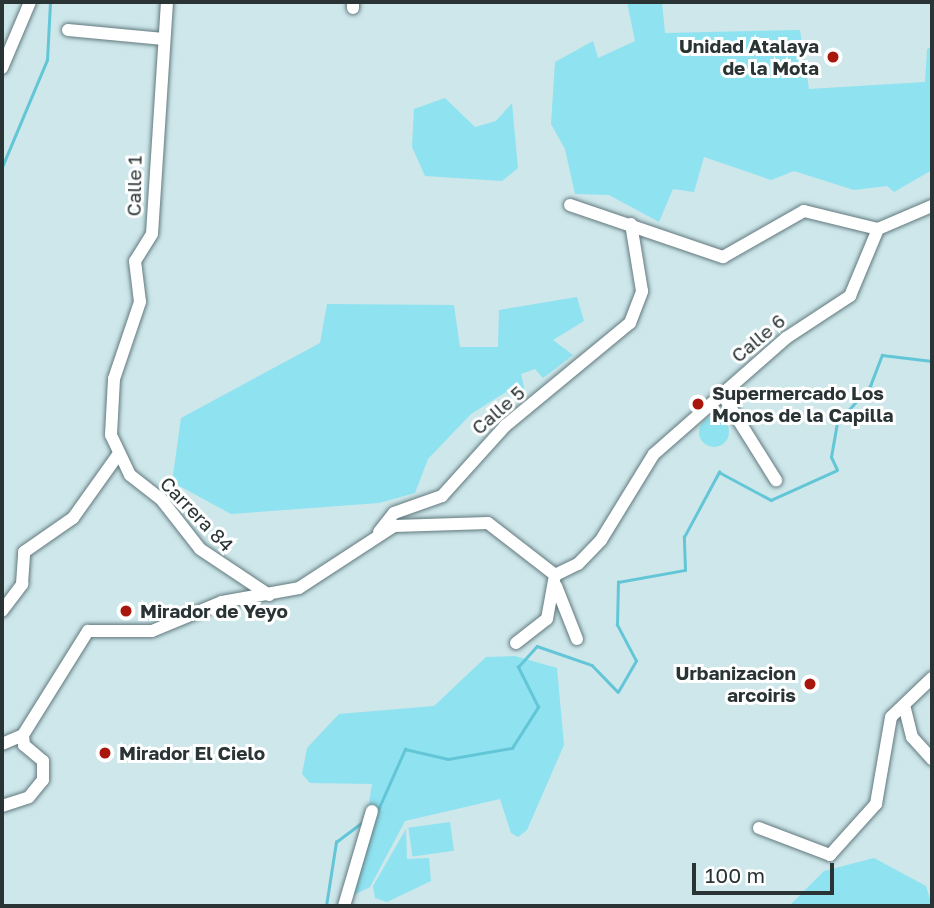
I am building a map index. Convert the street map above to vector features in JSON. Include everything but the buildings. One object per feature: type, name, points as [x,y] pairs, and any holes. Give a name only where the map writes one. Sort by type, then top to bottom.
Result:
[{"type":"street","points":[[2,68],[30,2]]},
{"type":"street","name":"Calle 1","points":[[134,480],[118,455],[110,408],[124,335],[140,307],[135,261],[152,234],[167,2]]},
{"type":"street","points":[[68,30],[164,39]]},
{"type":"street","points":[[570,205],[723,257],[804,211],[878,229],[932,206]]},
{"type":"street","name":"Calle 5","points":[[23,735],[88,631],[152,631],[211,606],[305,586],[379,532],[394,513],[448,491],[505,426],[620,333],[638,306],[642,291],[631,224]]},
{"type":"street","name":"Calle 6","points":[[554,579],[578,564],[601,540],[644,464],[786,338],[850,296],[878,229]]},
{"type":"street","points":[[722,394],[776,480]]},
{"type":"street","points":[[2,611],[22,584],[24,552],[73,518],[118,455]]},
{"type":"street","name":"Carrera 84","points":[[134,480],[161,499],[211,560],[269,595]]},
{"type":"street","points":[[379,532],[477,520],[554,579],[577,639]]},
{"type":"street","points":[[516,643],[547,619],[554,579]]},
{"type":"street","points":[[759,828],[830,855],[876,804],[887,727],[904,705],[932,678]]},
{"type":"street","points":[[904,705],[912,737],[932,760]]},
{"type":"street","points":[[2,744],[23,735],[24,745],[43,761],[43,780],[29,797],[2,806]]},
{"type":"street","points":[[344,906],[372,811]]},
{"type":"shaded area","points":[[627,2],[662,2],[665,33],[800,30],[809,89],[925,82],[927,49],[932,47],[932,170],[894,192],[887,186],[854,190],[794,171],[771,180],[704,157],[694,192],[673,189],[659,222],[609,195],[575,194],[565,149],[551,124],[555,62],[593,41],[598,58],[635,41]]},
{"type":"shaded area","points":[[445,98],[475,127],[496,121],[512,103],[518,168],[502,181],[425,176],[412,147],[414,109]]},
{"type":"shaded area","points":[[577,297],[584,321],[553,340],[573,355],[543,378],[535,369],[521,374],[525,391],[514,399],[506,392],[471,414],[428,459],[415,493],[379,503],[231,514],[172,482],[181,418],[320,343],[327,304],[454,305],[460,347],[498,347],[499,310]]},
{"type":"shaded area","points":[[714,417],[725,421],[729,432],[725,443],[714,447],[703,443],[699,432],[703,421]]},
{"type":"shaded area","points":[[515,656],[557,668],[564,745],[527,830],[518,837],[511,833],[500,799],[405,821],[370,887],[354,895],[372,784],[310,783],[302,774],[307,748],[339,714],[434,706],[486,657]]},
{"type":"shaded area","points":[[450,822],[454,851],[412,857],[408,828]]},
{"type":"shaded area","points":[[406,829],[407,859],[429,858],[431,881],[387,902],[375,898],[373,886]]},
{"type":"shaded area","points":[[874,858],[926,886],[932,906],[789,906],[824,871]]},
{"type":"waterway","points":[[2,167],[47,60],[50,2]]},
{"type":"waterway","points":[[377,812],[405,749],[448,759],[512,748],[538,707],[518,667],[537,646],[592,665],[618,692],[636,661],[617,625],[618,582],[685,570],[684,537],[719,472],[771,500],[837,470],[831,457],[837,423],[870,386],[882,355],[932,361]]},
{"type":"waterway","points":[[326,906],[336,842],[363,822]]},
{"type":"place","name":"Unidad Atalaya de la Mota","points":[[833,57]]},
{"type":"place","name":"Supermercado Los Monos de la Capilla","points":[[698,404]]},
{"type":"place","name":"Mirador de Yeyo","points":[[126,611]]},
{"type":"place","name":"Urbanizacion arcoiris","points":[[810,684]]},
{"type":"place","name":"Mirador El Cielo","points":[[105,753]]}]
